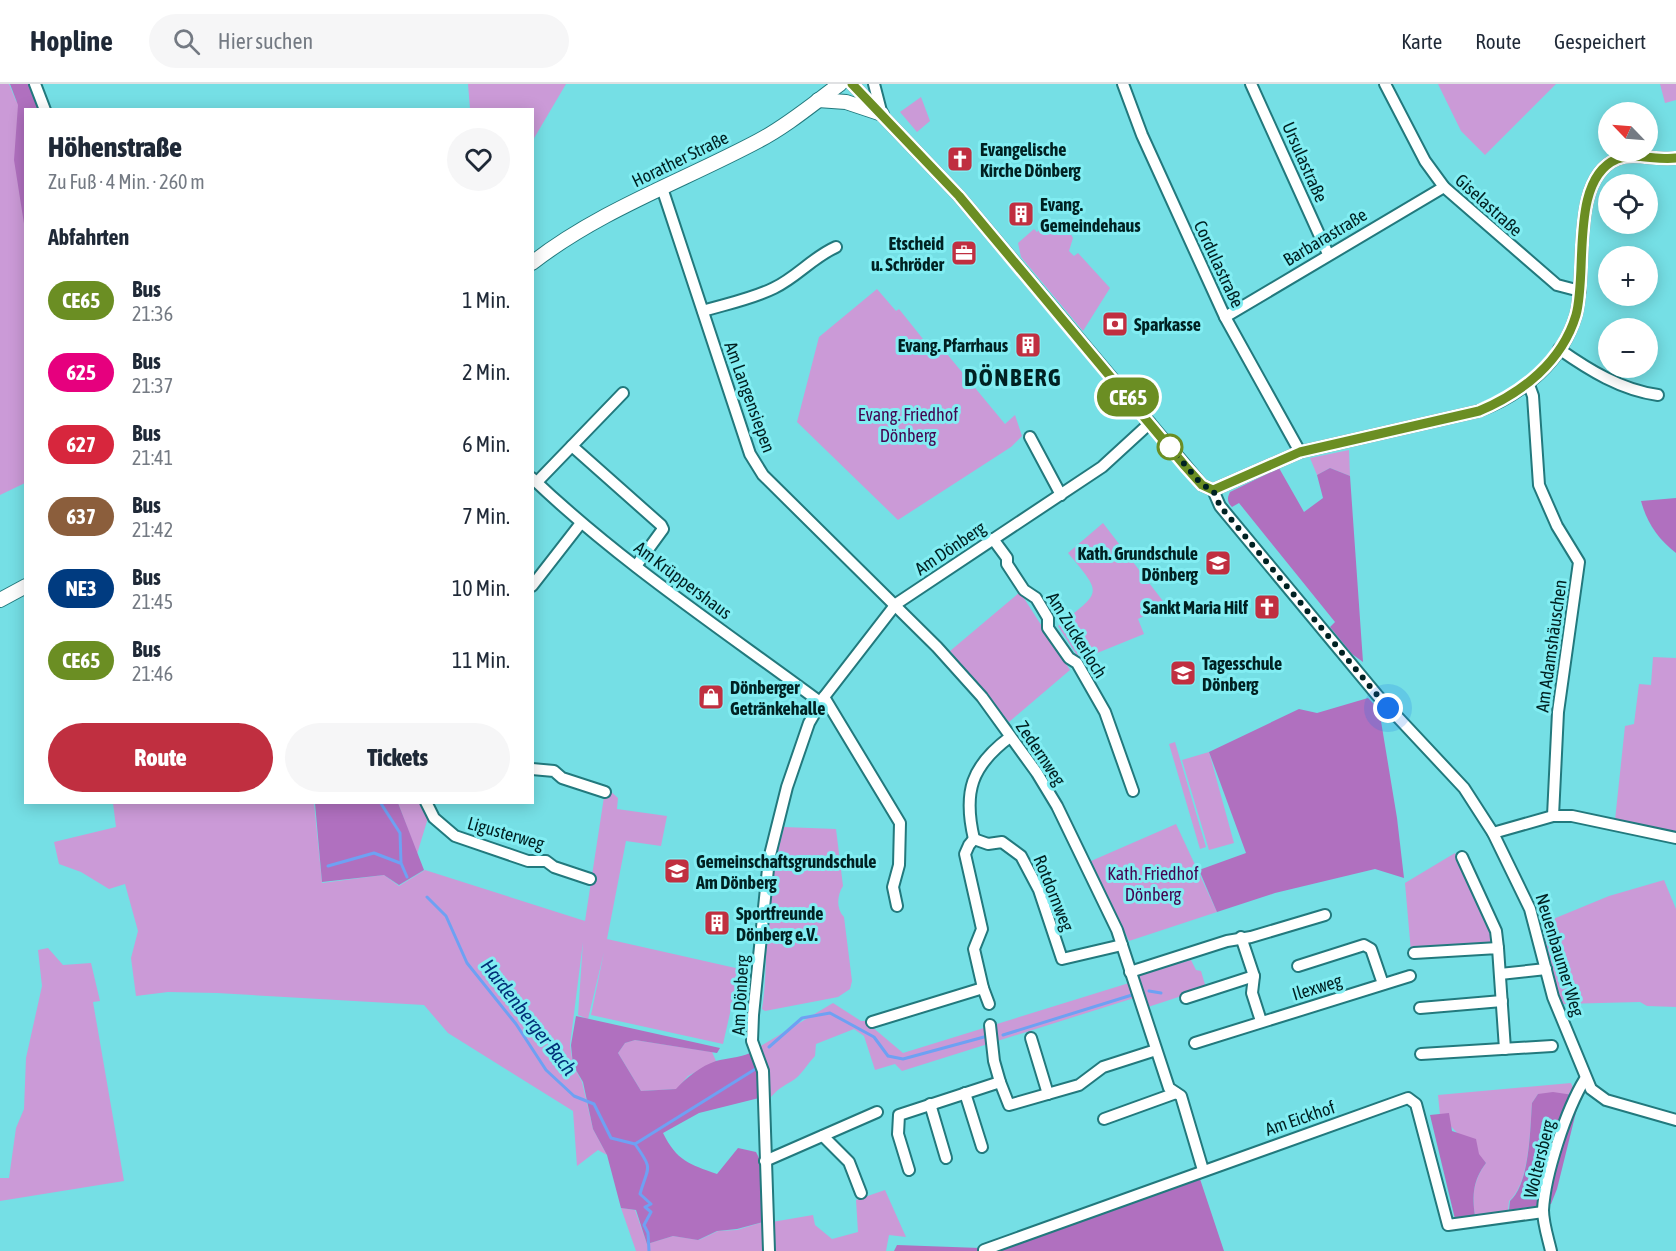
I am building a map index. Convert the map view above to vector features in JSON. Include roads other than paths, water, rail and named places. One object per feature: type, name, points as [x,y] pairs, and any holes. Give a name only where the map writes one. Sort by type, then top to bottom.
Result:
[{"type":"main road","name":"Horather Straße","points":[[534,261],[570,236],[761,140],[840,84]]},
{"type":"main road","points":[[818,100],[846,102],[882,114]]},
{"type":"main road","points":[[0,600],[24,587]]},
{"type":"street","points":[[35,84],[44,108]]},
{"type":"street","name":"Neuenbaumer Weg","points":[[852,84],[959,196],[1202,485],[1213,490],[1220,506],[1388,708],[1464,788],[1493,833],[1530,909],[1553,997],[1591,1089],[1606,1100],[1676,1120]]},
{"type":"street","points":[[874,84],[882,114]]},
{"type":"street","name":"Cordulastraße","points":[[1123,84],[1142,135],[1225,317],[1300,452]]},
{"type":"street","name":"Ursulastraße","points":[[1251,84],[1328,254]]},
{"type":"street","name":"Giselastraße","points":[[1385,84],[1425,161],[1444,187],[1557,285],[1580,291]]},
{"type":"street","points":[[1213,490],[1300,452],[1479,411],[1503,402],[1532,382],[1559,349],[1576,315],[1580,291],[1586,203],[1589,190],[1600,172],[1616,160],[1627,156],[1664,160],[1676,158]]},
{"type":"street","name":"Barbarastraße","points":[[1225,317],[1444,187]]},
{"type":"street","name":"Am Langensiepen","points":[[662,188],[750,454],[763,475],[896,604]]},
{"type":"street","points":[[703,311],[775,288],[819,255],[836,247]]},
{"type":"street","points":[[1559,349],[1621,385],[1640,393],[1658,395]]},
{"type":"street","name":"Am Adamshäuschen","points":[[1532,382],[1539,485],[1557,526],[1579,562],[1558,712],[1553,816]]},
{"type":"street","points":[[535,480],[572,446],[623,393]]},
{"type":"street","name":"Am Dönberg","points":[[769,1251],[763,1071],[752,1041],[767,874],[777,823],[809,723],[822,699],[896,604],[1102,467],[1150,423]]},
{"type":"street","points":[[1030,437],[1061,495]]},
{"type":"street","points":[[572,446],[661,525],[663,529],[659,537],[636,566]]},
{"type":"street","name":"Am Krüppershaus","points":[[535,480],[581,523],[636,566],[822,699]]},
{"type":"street","points":[[534,583],[581,523]]},
{"type":"street","name":"Am Zuckerloch","points":[[993,539],[1007,558],[1007,564],[1024,590],[1036,598],[1048,618],[1048,628],[1069,658],[1077,663],[1105,712],[1133,790]]},
{"type":"street","name":"Zedernweg","points":[[896,604],[982,697],[1057,806],[1122,945],[1169,1088],[1181,1096],[1203,1170]]},
{"type":"street","points":[[822,699],[900,823],[898,865],[893,887],[897,906]]},
{"type":"street","points":[[990,1004],[983,987],[974,949],[982,929],[965,854],[969,844],[974,840],[968,807],[975,776],[994,749],[1010,736]]},
{"type":"street","points":[[534,769],[554,771],[562,778],[605,792]]},
{"type":"street","name":"Ligusterweg","points":[[427,804],[434,818],[455,836],[528,861],[546,861],[554,867],[590,879]]},
{"type":"street","points":[[1493,833],[1553,816],[1601,821],[1658,836],[1676,838]]},
{"type":"street","name":"Rotdornweg","points":[[974,840],[988,844],[1002,842],[1019,852],[1039,890],[1062,959],[1122,945]]},
{"type":"street","points":[[1462,857],[1496,931],[1505,1049]]},
{"type":"street","points":[[1130,972],[1241,937],[1251,937],[1325,915]]},
{"type":"street","points":[[1241,937],[1254,976],[1252,993],[1261,1021]]},
{"type":"street","name":"Ilexweg","points":[[1298,966],[1364,945],[1371,949],[1383,984]]},
{"type":"street","points":[[1414,953],[1498,948]]},
{"type":"street","points":[[1500,974],[1546,969]]},
{"type":"street","points":[[1186,998],[1254,976]]},
{"type":"street","name":"Ilexweg","points":[[1195,1043],[1410,976]]},
{"type":"street","points":[[872,1022],[983,987]]},
{"type":"street","points":[[1420,1008],[1502,1001]]},
{"type":"street","points":[[990,1025],[994,1061],[1009,1106],[1079,1085],[1103,1067],[1156,1050]]},
{"type":"street","points":[[1031,1038],[1048,1094]]},
{"type":"street","points":[[1421,1054],[1552,1046]]},
{"type":"street","name":"Woltersberg","points":[[1551,1251],[1543,1212],[1548,1183],[1573,1099],[1585,1079]]},
{"type":"street","points":[[909,1170],[898,1134],[899,1115],[1000,1082]]},
{"type":"street","points":[[965,1093],[982,1147]]},
{"type":"street","points":[[1104,1119],[1176,1093]]},
{"type":"street","name":"Am Eickhof","points":[[984,1250],[1408,1098],[1416,1104],[1448,1225],[1543,1212]]},
{"type":"street","points":[[930,1104],[946,1158]]},
{"type":"street","points":[[765,1161],[877,1112]]},
{"type":"street","points":[[823,1136],[849,1162],[861,1193]]},
{"type":"waterway","name":"Hardenberger Bach","points":[[381,804],[400,833],[401,863],[407,877]]},
{"type":"waterway","points":[[328,866],[374,853],[400,863]]},
{"type":"waterway","name":"Hardenberger Bach","points":[[427,897],[446,916],[467,963],[516,1024],[546,1070],[574,1096],[594,1104],[611,1138],[635,1144],[641,1153],[648,1168],[640,1194],[651,1204],[645,1207],[651,1212],[644,1225],[648,1233],[649,1251]]},
{"type":"waterway","points":[[1149,991],[1161,993]]},
{"type":"waterway","points":[[1003,1035],[1132,995]]},
{"type":"waterway","points":[[769,1047],[802,1018],[830,1013],[874,1037],[888,1056],[903,1059],[984,1037]]},
{"type":"waterway","points":[[635,1144],[757,1068]]},
{"type":"place","name":"Evangelische Kirche Dönberg","points":[[960,159]]},
{"type":"place","name":"Evang. Gemeindehaus","points":[[1021,214]]},
{"type":"place","name":"Etscheid u. Schröder","points":[[964,253]]},
{"type":"place","name":"Sparkasse","points":[[1115,324]]},
{"type":"place","name":"Evang. Pfarrhaus","points":[[1028,345]]},
{"type":"place","name":"Kath. Grundschule Dönberg","points":[[1218,563]]},
{"type":"place","name":"Sankt Maria Hilf","points":[[1267,607]]},
{"type":"place","name":"Tagesschule Dönberg","points":[[1183,673]]},
{"type":"place","name":"Dönberger Getränkehalle","points":[[711,697]]},
{"type":"place","name":"Gemeinschaftsgrundschule Am Dönberg","points":[[677,871]]},
{"type":"place","name":"Sportfreunde Dönberg e.V.","points":[[717,923]]},
{"type":"district","name":"DÖNBERG","points":[[1013,377]]},
{"type":"park label","name":"Evang. Friedhof Dönberg","points":[[908,424]]},
{"type":"park label","name":"Kath. Friedhof Dönberg","points":[[1153,883]]}]
